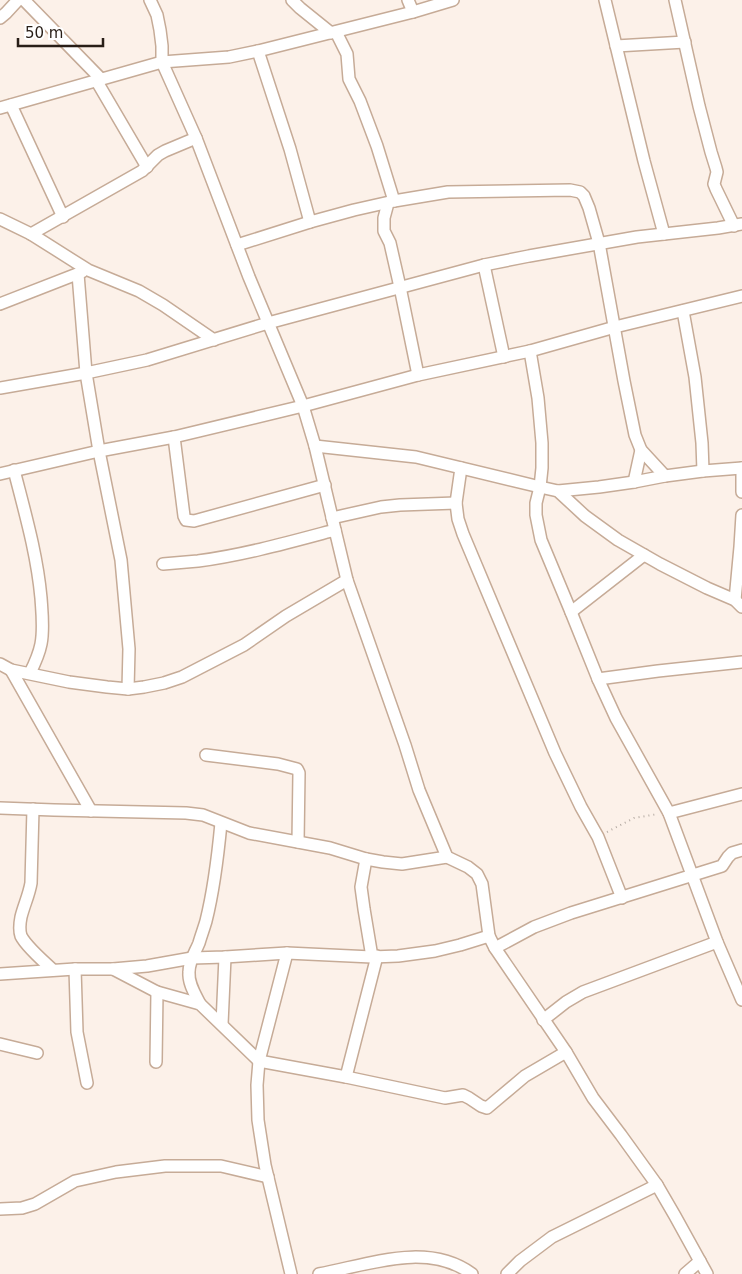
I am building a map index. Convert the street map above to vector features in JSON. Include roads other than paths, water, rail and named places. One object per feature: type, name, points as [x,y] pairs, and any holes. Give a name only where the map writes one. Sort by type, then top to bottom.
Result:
[{"type":"street","points":[[0,18],[18,0]]},
{"type":"street","points":[[24,0],[98,80],[147,167]]},
{"type":"street","points":[[150,0],[157,14],[162,46],[162,62],[196,138],[268,323],[303,406],[325,485],[347,580],[419,790],[447,857]]},
{"type":"street","points":[[292,0],[334,33],[347,54],[349,79],[360,101],[377,146],[391,202],[384,218],[384,232],[390,243],[418,375]]},
{"type":"street","points":[[408,0],[412,12]]},
{"type":"street","points":[[63,217],[6,107],[162,62],[229,57],[258,51],[334,33],[453,0]]},
{"type":"street","points":[[604,0],[664,234]]},
{"type":"street","points":[[0,388],[147,360],[268,323],[484,265],[599,244],[738,225],[714,184],[717,172],[701,116],[676,0]]},
{"type":"street","points":[[616,46],[685,42]]},
{"type":"street","points":[[258,51],[290,149],[310,222]]},
{"type":"street","points":[[31,234],[135,175],[147,167],[158,155],[196,138]]},
{"type":"street","points":[[237,245],[354,210],[448,192],[574,190],[580,192],[584,196],[589,208],[599,244],[632,422],[641,450],[665,476]]},
{"type":"street","points":[[1,221],[31,234],[83,272],[139,291],[163,304],[214,340]]},
{"type":"street","points":[[484,265],[504,357]]},
{"type":"street","points":[[0,304],[83,272]]},
{"type":"street","points":[[83,272],[86,372],[121,560],[129,649],[128,689]]},
{"type":"street","points":[[0,474],[100,451],[174,437],[303,406],[418,375],[530,351],[615,327],[742,296]]},
{"type":"street","points":[[683,311],[695,377],[703,471]]},
{"type":"street","points":[[530,351],[538,398],[541,435],[542,468],[536,503],[540,540],[616,718],[669,813],[717,942],[742,1000]]},
{"type":"street","points":[[174,437],[184,516],[188,521],[194,521],[325,485]]},
{"type":"street","points":[[315,446],[416,457],[558,491],[599,487],[703,471],[742,468],[742,492]]},
{"type":"street","points":[[634,482],[641,450]]},
{"type":"street","points":[[461,468],[456,503],[458,519],[463,534],[555,753],[598,837],[622,898]]},
{"type":"street","points":[[14,470],[32,539],[42,614],[42,643],[30,673]]},
{"type":"street","points":[[558,491],[584,516],[618,540],[660,564],[739,603],[742,515]]},
{"type":"street","points":[[332,518],[391,506],[456,503]]},
{"type":"street","points":[[163,564],[198,561],[241,553],[335,530]]},
{"type":"street","points":[[571,612],[644,555]]},
{"type":"street","points":[[0,664],[11,670],[69,682],[128,689],[154,685],[182,677],[244,645],[286,616],[347,580]]},
{"type":"street","points":[[598,679],[742,662]]},
{"type":"street","points":[[11,670],[91,811]]},
{"type":"street","points":[[206,755],[278,764],[297,769],[299,773],[298,842]]},
{"type":"street","points":[[669,813],[742,794]]},
{"type":"street","points":[[0,808],[186,813],[203,816],[248,833],[330,848],[366,859],[402,864],[447,857],[468,867],[477,874],[482,884],[489,936],[494,948],[566,1052],[593,1098],[657,1185],[707,1274]]},
{"type":"street","points":[[34,810],[31,883],[20,929],[21,936],[53,970]]},
{"type":"street","points":[[221,823],[216,866],[206,921],[188,971],[189,978],[200,1004],[259,1061],[445,1098],[463,1095],[487,1108],[525,1076],[566,1052]]},
{"type":"street","points":[[494,948],[534,928],[571,913],[722,866],[732,853],[742,850]]},
{"type":"street","points":[[346,1077],[375,956],[364,909],[362,887],[366,859]]},
{"type":"street","points":[[0,974],[147,966],[192,958],[225,958],[287,953],[398,956],[435,951],[489,936]]},
{"type":"street","points":[[543,1020],[566,1002],[583,992],[717,942]]},
{"type":"street","points":[[198,944],[204,958]]},
{"type":"street","points":[[287,953],[259,1061],[257,1085],[258,1120],[265,1165],[292,1274]]},
{"type":"street","points":[[222,1024],[225,958]]},
{"type":"street","points":[[113,968],[157,992],[200,1004]]},
{"type":"street","points":[[75,969],[77,1032],[87,1083]]},
{"type":"street","points":[[156,1062],[157,992]]},
{"type":"street","points":[[0,1044],[37,1053]]},
{"type":"street","points":[[0,1209],[22,1208],[35,1204],[75,1181],[116,1172],[155,1167],[221,1166],[268,1177]]},
{"type":"street","points":[[507,1274],[520,1261],[552,1237],[657,1185]]},
{"type":"street","points":[[319,1274],[398,1258],[419,1257],[436,1259],[462,1267],[472,1274]]},
{"type":"street","points":[[685,1274],[700,1261]]}]
